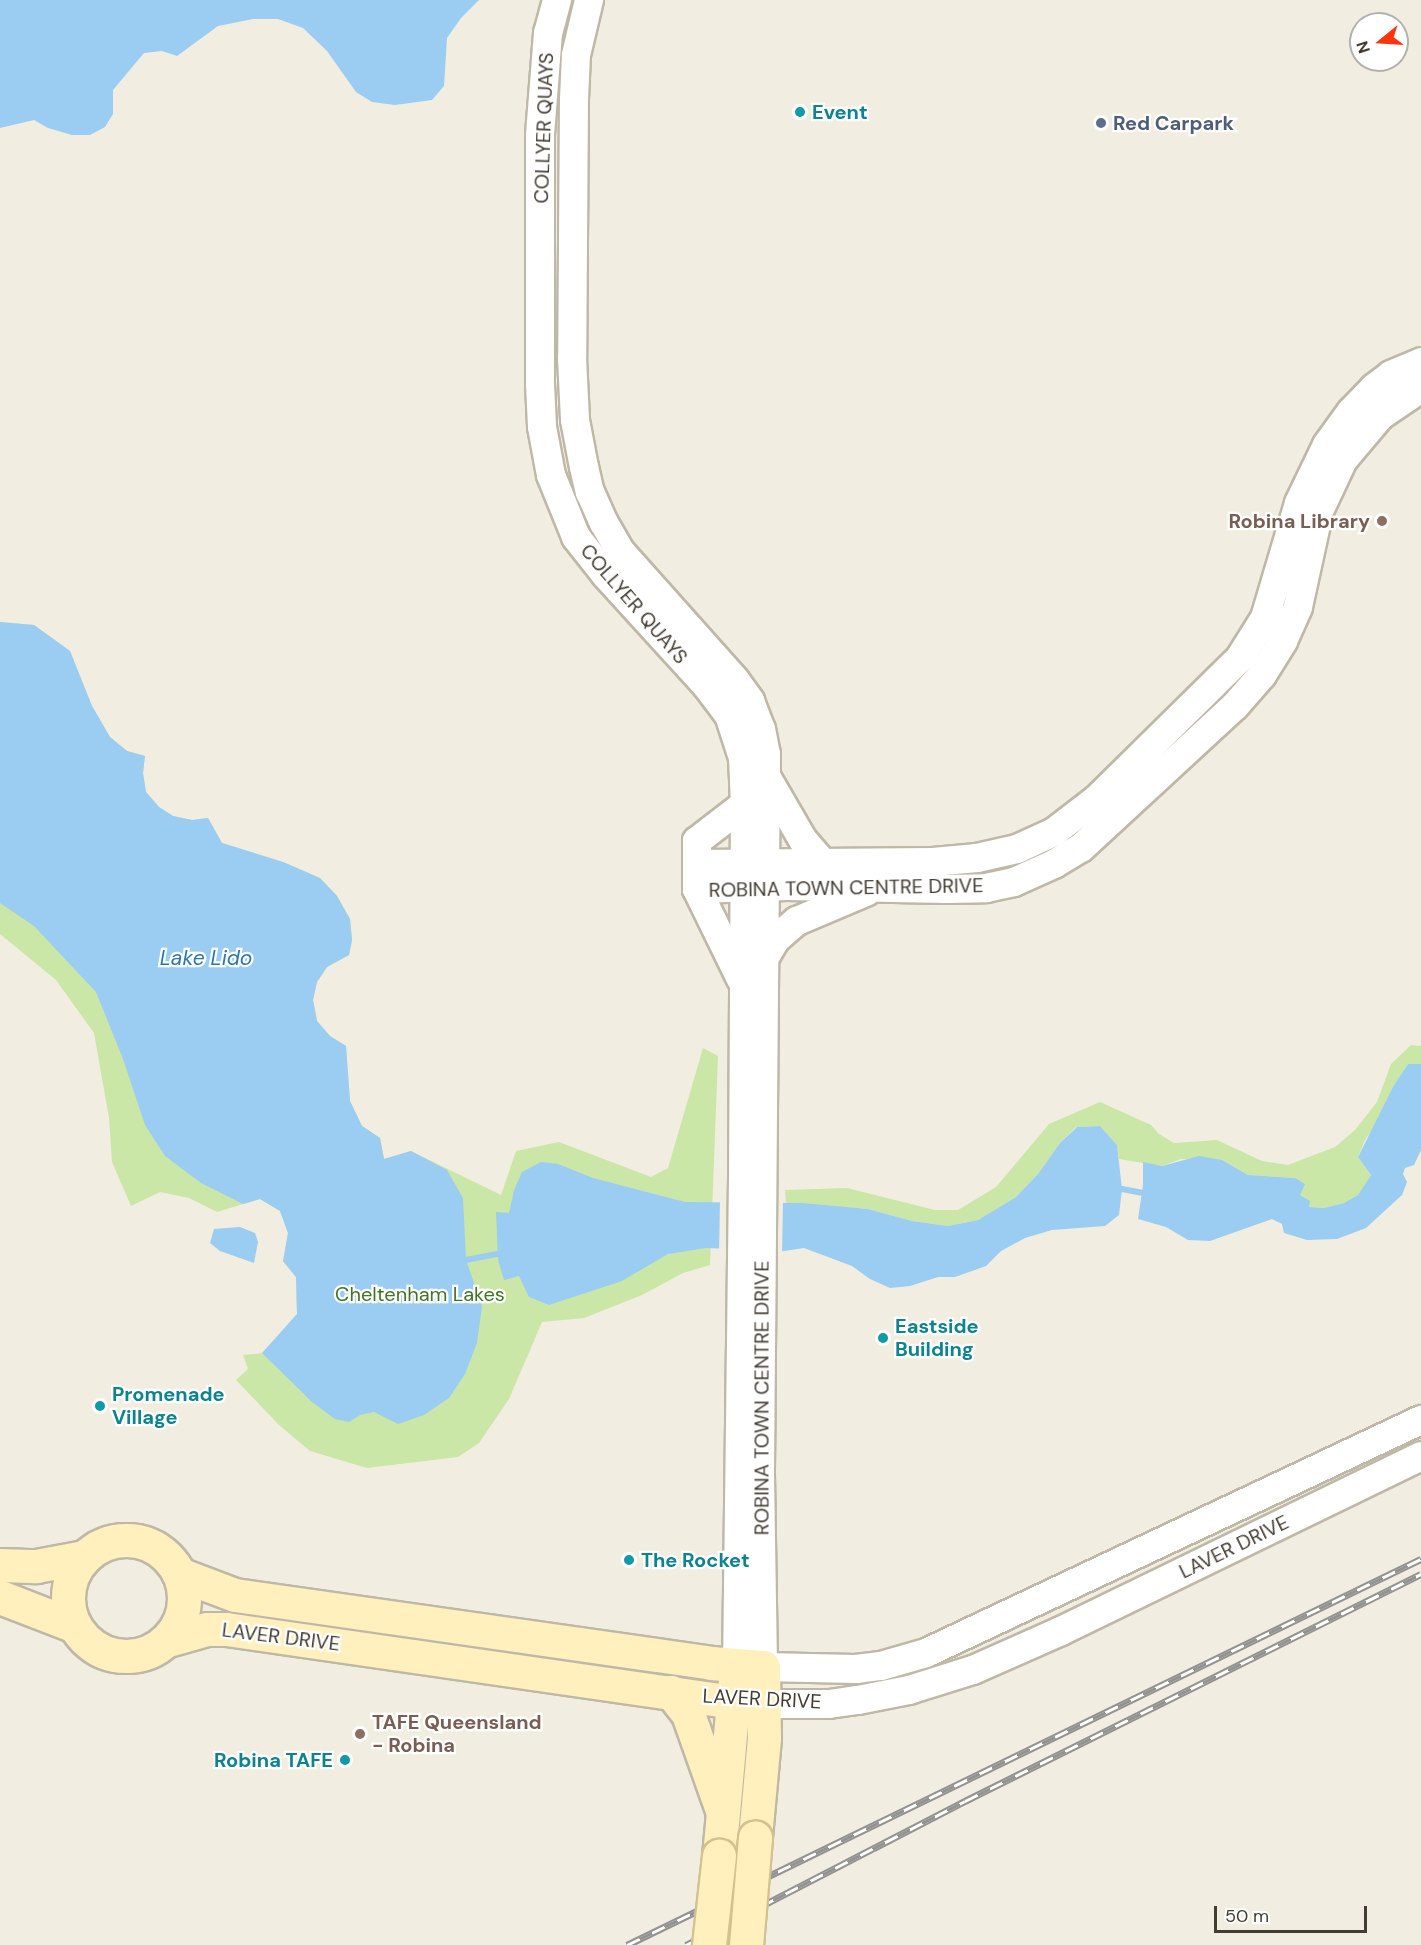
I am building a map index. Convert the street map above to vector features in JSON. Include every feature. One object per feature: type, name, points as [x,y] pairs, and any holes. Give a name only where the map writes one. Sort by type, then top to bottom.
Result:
[{"type":"main road","points":[[0,1565],[36,1566],[84,1557],[108,1542],[135,1540],[160,1550],[179,1574],[184,1592],[183,1610],[176,1627],[165,1641],[144,1653],[116,1655],[100,1650],[86,1640],[75,1626],[69,1608],[68,1590],[73,1572],[84,1557]]},
{"type":"main road","name":"LAVER DRIVE","points":[[179,1574],[235,1595],[750,1666]]},
{"type":"main road","points":[[0,1597],[75,1626]]},
{"type":"main road","name":"LAVER DRIVE","points":[[165,1641],[207,1629],[226,1629],[749,1703]]},
{"type":"main road","name":"ROBINA TOWN CENTRE DRIVE","points":[[746,1945],[755,1837],[749,1703],[750,1666]]},
{"type":"main road","points":[[672,1692],[688,1714],[724,1815]]},
{"type":"main road","name":"ROBINA TOWN CENTRE DRIVE","points":[[709,1945],[724,1815],[749,1703]]},
{"type":"street","name":"COLLYER QUAYS","points":[[557,0],[548,33],[540,135],[540,384],[542,427],[551,475],[568,523],[585,550],[707,686],[729,715],[743,758],[745,804],[765,957]]},
{"type":"street","name":"COLLYER QUAYS","points":[[589,0],[583,16],[576,55],[574,99],[572,358],[575,420],[584,467],[603,523],[621,552],[712,654],[750,701],[761,729],[766,777],[743,983]]},
{"type":"street","name":"ROBINA TOWN CENTRE DRIVE","points":[[755,875],[821,861],[933,862],[976,858],[1017,849],[1054,832],[1078,815],[1240,657],[1265,618],[1277,585],[1299,503],[1327,445],[1351,412],[1374,388],[1391,375],[1421,362]]},
{"type":"street","name":"ROBINA TOWN CENTRE DRIVE","points":[[697,877],[755,875],[876,887],[947,890],[986,888],[1014,882],[1063,859],[1107,826],[1235,706],[1262,675],[1284,641],[1298,607],[1319,511],[1343,460],[1380,416],[1421,388]]},
{"type":"street","points":[[766,777],[803,840],[821,861]]},
{"type":"street","points":[[743,983],[697,877],[697,841],[745,804]]},
{"type":"street","points":[[765,957],[776,939],[797,921],[876,887]]},
{"type":"street","name":"ROBINA TOWN CENTRE DRIVE","points":[[750,1666],[760,1508],[752,1277],[753,1178],[765,957]]},
{"type":"street","name":"ROBINA TOWN CENTRE DRIVE","points":[[743,983],[753,1178]]},
{"type":"street","name":"LAVER DRIVE","points":[[750,1666],[856,1669],[881,1666],[926,1653],[1421,1420]]},
{"type":"street","name":"LAVER DRIVE","points":[[749,1703],[829,1704],[858,1700],[909,1690],[973,1670],[1061,1632],[1421,1456]]},
{"type":"green space","name":"Lake Lido","points":[[0,622],[34,625],[70,651],[92,706],[110,737],[127,751],[145,756],[143,773],[146,792],[159,807],[173,816],[192,820],[208,818],[222,843],[283,862],[320,878],[337,896],[350,919],[352,940],[349,955],[327,967],[317,982],[313,1000],[317,1021],[330,1036],[346,1046],[350,1101],[362,1126],[380,1138],[384,1159],[411,1151],[501,1195],[516,1151],[559,1142],[651,1177],[668,1168],[703,1048],[718,1056],[710,1265],[683,1273],[642,1295],[584,1318],[542,1322],[509,1399],[479,1443],[458,1457],[367,1468],[310,1451],[279,1425],[236,1380],[248,1369],[243,1355],[263,1353],[297,1314],[296,1277],[283,1261],[288,1233],[280,1211],[260,1199],[217,1212],[189,1198],[160,1192],[131,1206],[112,1162],[109,1118],[94,1033],[56,980],[0,934]]},
{"type":"green space","points":[[1411,1045],[1421,1046],[1421,1064],[1408,1064],[1394,1085],[1379,1120],[1365,1140],[1358,1157],[1371,1175],[1358,1195],[1344,1203],[1324,1208],[1309,1207],[1300,1195],[1295,1178],[1248,1175],[1222,1160],[1181,1159],[1162,1166],[1119,1159],[1117,1145],[1100,1126],[1076,1127],[1016,1197],[978,1220],[948,1226],[912,1221],[868,1209],[786,1203],[785,1190],[847,1188],[935,1210],[958,1210],[996,1187],[1049,1124],[1100,1102],[1151,1125],[1159,1134],[1174,1143],[1217,1140],[1262,1161],[1288,1165],[1335,1147],[1355,1130],[1377,1102],[1391,1064]]},
{"type":"water","points":[[0,0],[479,0],[461,18],[447,38],[444,86],[432,100],[395,105],[372,102],[356,92],[327,51],[303,28],[278,19],[253,19],[218,26],[177,56],[162,51],[144,53],[113,90],[113,114],[105,127],[90,135],[72,135],[48,128],[34,120],[0,128]]},
{"type":"water","name":"Lake Lido","points":[[0,622],[34,625],[70,651],[92,706],[110,737],[127,751],[145,756],[143,773],[146,792],[159,807],[173,816],[192,820],[208,818],[222,843],[283,862],[320,878],[337,896],[350,919],[352,940],[349,955],[327,967],[317,982],[313,1000],[317,1021],[330,1036],[346,1046],[350,1101],[362,1126],[380,1138],[384,1159],[411,1151],[447,1170],[463,1198],[466,1260],[482,1306],[477,1343],[465,1374],[449,1398],[424,1415],[398,1424],[374,1412],[360,1415],[349,1422],[335,1419],[312,1402],[262,1353],[297,1314],[296,1277],[283,1261],[288,1233],[280,1211],[260,1199],[243,1204],[201,1183],[165,1156],[145,1125],[123,1059],[96,992],[34,926],[0,903]]},
{"type":"water","points":[[1408,1064],[1421,1064],[1421,1150],[1414,1165],[1405,1168],[1403,1174],[1407,1182],[1402,1195],[1366,1228],[1337,1239],[1307,1240],[1284,1233],[1282,1224],[1272,1219],[1210,1241],[1188,1240],[1166,1227],[1138,1219],[1143,1185],[1143,1162],[1162,1166],[1199,1156],[1222,1160],[1248,1175],[1295,1178],[1305,1184],[1300,1195],[1310,1201],[1309,1207],[1324,1208],[1344,1203],[1358,1195],[1371,1175],[1358,1157],[1394,1085]]},
{"type":"water","points":[[1100,1126],[1117,1145],[1122,1189],[1119,1215],[1105,1226],[1052,1230],[1025,1238],[1001,1251],[986,1266],[955,1277],[938,1277],[910,1286],[890,1288],[870,1279],[852,1266],[804,1248],[784,1251],[706,1248],[668,1254],[622,1281],[549,1305],[529,1297],[519,1276],[504,1280],[498,1260],[496,1212],[509,1213],[514,1190],[522,1172],[541,1162],[558,1164],[593,1178],[685,1202],[802,1203],[868,1209],[912,1221],[948,1226],[978,1220],[1016,1197],[1038,1174],[1060,1143],[1077,1127]]},
{"type":"water","points":[[240,1227],[255,1233],[258,1242],[254,1263],[220,1251],[210,1243],[214,1229]]},
{"type":"pier","points":[[720,1199],[783,1200],[782,1253],[719,1252]]},
{"type":"waterway","points":[[1122,1189],[1142,1193]]},
{"type":"waterway","points":[[466,1260],[497,1254]]},
{"type":"railway","points":[[627,1945],[1421,1559]]},
{"type":"railway","points":[[686,1945],[965,1801],[1421,1574]]},
{"type":"place","name":"Event","points":[[800,112]]},
{"type":"place","name":"Red Carpark","points":[[1101,123]]},
{"type":"place","name":"Robina Library","points":[[1382,521]]},
{"type":"place","name":"Eastside Building","points":[[883,1338]]},
{"type":"place","name":"Promenade Village","points":[[100,1406]]},
{"type":"place","name":"The Rocket","points":[[629,1560]]},
{"type":"place","name":"TAFE Queensland - Robina","points":[[360,1734]]},
{"type":"place","name":"Robina TAFE","points":[[345,1760]]},
{"type":"park label","name":"Cheltenham Lakes","points":[[420,1294]]}]
